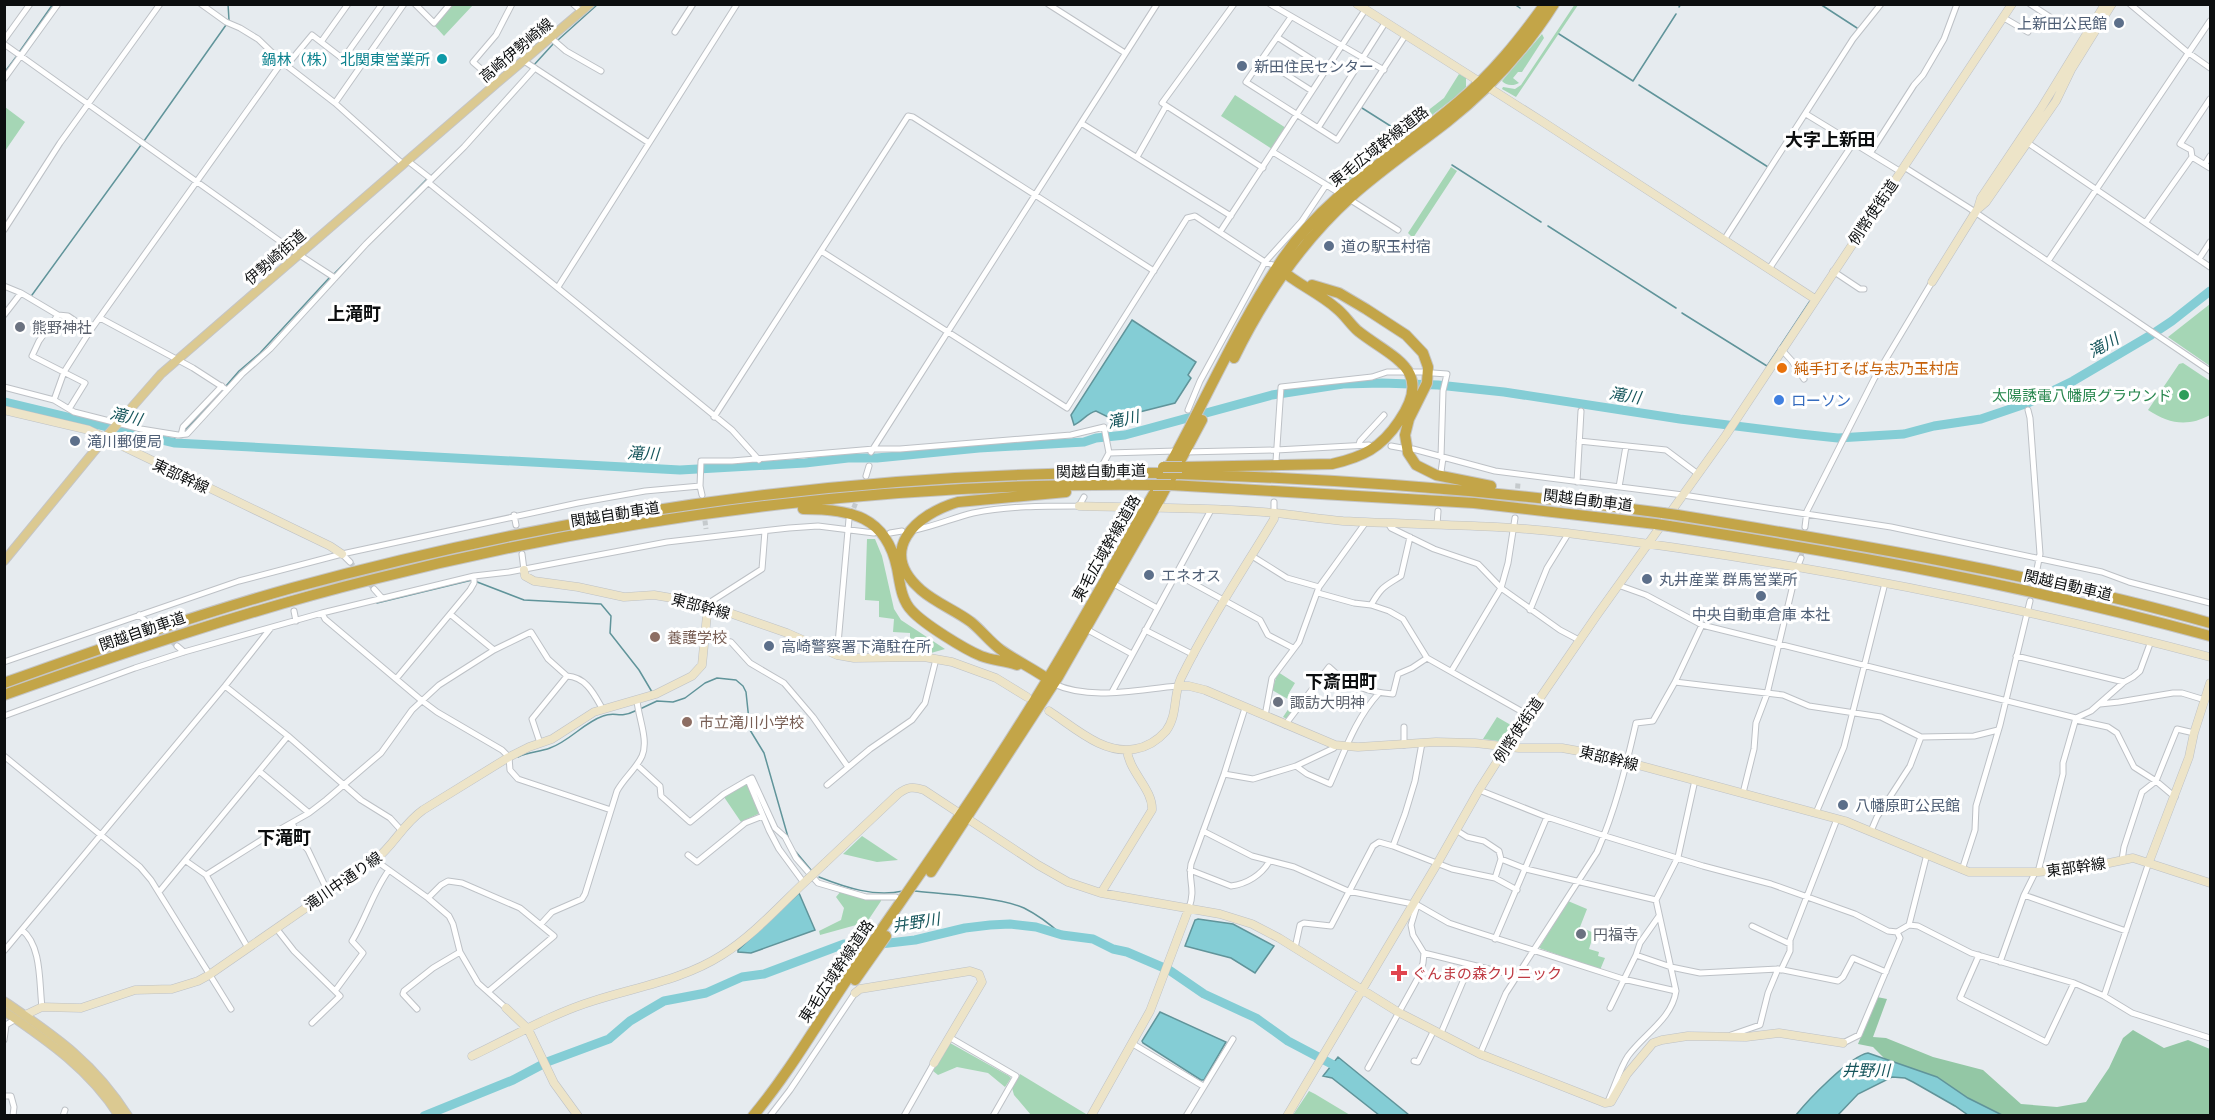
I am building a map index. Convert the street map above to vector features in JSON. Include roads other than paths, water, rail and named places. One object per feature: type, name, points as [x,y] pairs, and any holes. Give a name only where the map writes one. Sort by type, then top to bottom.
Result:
[{"type":"highway","name":"東毛広域幹線道路","points":[[1484,85],[1545,4]]},
{"type":"highway","name":"東毛広域幹線道路","points":[[753,1116],[776,1088],[892,922],[905,898],[921,881],[1049,682],[1150,508],[1282,269],[1345,196],[1449,121],[1526,45],[1554,4]]},
{"type":"highway","points":[[1282,269],[1338,309],[1359,331],[1400,360],[1409,373],[1417,394],[1405,435],[1408,453],[1416,465],[1436,475],[1538,497]]},
{"type":"highway","points":[[1180,470],[1332,464],[1352,460],[1381,443],[1404,414],[1428,373],[1423,353],[1406,335],[1346,297],[1312,285],[1282,269]]},
{"type":"highway","name":"関越自動車道","points":[[4,683],[199,616],[290,589],[426,554],[541,530],[688,505],[851,486],[956,478],[1132,473],[1161,470],[1387,483],[1538,497],[1677,515],[1809,536],[1976,568],[2070,588],[2211,623]]},
{"type":"highway","points":[[1049,682],[1003,652],[971,622],[920,590],[910,578],[903,562],[905,538],[912,526],[924,516],[957,502],[1129,485]]},
{"type":"highway","name":"関越自動車道","points":[[4,696],[233,618],[431,565],[613,528],[749,509],[926,492],[1054,486],[1172,485],[1474,503],[1656,524],[1806,547],[1971,579],[2211,636]]},
{"type":"highway","name":"東毛広域幹線道路","points":[[1049,682],[1086,629],[1150,508]]},
{"type":"highway","points":[[749,509],[828,509],[866,519],[878,529],[889,544],[903,597],[915,614],[976,654],[1016,664],[1049,682]]},
{"type":"highway","points":[[4,703],[105,660]]},
{"type":"highway","name":"東毛広域幹線道路","points":[[761,1116],[781,1090],[851,980]]},
{"type":"main road","name":"高崎伊勢崎線","points":[[459,117],[590,4]]},
{"type":"main road","name":"伊勢崎街道","points":[[4,561],[147,388],[298,254],[459,117]]},
{"type":"main road","points":[[4,1001],[82,1070],[106,1096],[119,1116]]},
{"type":"main road","points":[[4,1011],[21,1017],[87,1063],[112,1091],[128,1116]]},
{"type":"street","points":[[30,4],[4,42],[196,182],[335,278]]},
{"type":"street","points":[[4,79],[58,4]]},
{"type":"street","points":[[4,230],[88,104],[159,4]]},
{"type":"street","points":[[201,4],[226,22],[240,27],[258,39],[285,64],[732,430],[759,460]]},
{"type":"street","points":[[321,42],[348,4]]},
{"type":"street","points":[[54,400],[64,372],[90,331],[196,182],[285,64],[312,35],[343,59],[382,4]]},
{"type":"street","points":[[335,103],[404,4]]},
{"type":"street","points":[[415,4],[434,23],[450,4]]},
{"type":"street","points":[[497,83],[473,62],[493,40],[512,4]]},
{"type":"street","points":[[573,4],[582,12]]},
{"type":"street","points":[[675,32],[693,4]]},
{"type":"street","points":[[558,286],[737,4]]},
{"type":"street","points":[[1048,4],[1125,53]]},
{"type":"street","points":[[873,451],[1157,4]]},
{"type":"street","points":[[1234,4],[1162,103],[1263,168]]},
{"type":"street","points":[[1270,4],[1383,70]]},
{"type":"street","points":[[1357,4],[1367,7],[1405,36],[1815,299]]},
{"type":"street","points":[[1724,240],[1853,39],[1881,4]]},
{"type":"street","points":[[1871,152],[1914,85],[1923,75],[1944,39],[1957,4]]},
{"type":"street","name":"例幣使街道","points":[[1287,1116],[1507,746],[1727,432],[2012,4]]},
{"type":"street","points":[[2030,4],[2050,17]]},
{"type":"street","points":[[1805,527],[1806,514],[1875,377],[1977,210],[1986,202],[2024,141],[2104,4]]},
{"type":"street","points":[[2024,141],[2056,101],[2071,70],[2112,4]]},
{"type":"street","points":[[2130,4],[2189,53],[2211,68]]},
{"type":"street","points":[[1220,232],[1367,7]]},
{"type":"street","points":[[1291,17],[1246,82],[1339,139],[1405,36]]},
{"type":"street","points":[[2004,18],[2028,32]]},
{"type":"street","points":[[2048,261],[2211,21]]},
{"type":"street","points":[[1318,128],[1385,22]]},
{"type":"street","points":[[1277,37],[1327,69]]},
{"type":"street","points":[[551,38],[566,51],[601,71]]},
{"type":"street","points":[[1262,59],[1312,91]]},
{"type":"street","points":[[524,61],[649,143]]},
{"type":"street","points":[[4,387],[54,400],[112,430],[187,434],[225,388],[270,348],[366,244],[464,147],[535,68]]},
{"type":"street","points":[[2211,99],[2180,144],[2190,150],[2192,157],[2208,166],[2211,156]]},
{"type":"street","points":[[1137,157],[1166,106]]},
{"type":"street","points":[[1806,114],[1977,210],[2211,371]]},
{"type":"street","points":[[714,417],[908,116],[913,117],[1154,271]]},
{"type":"street","points":[[1081,123],[1231,216]]},
{"type":"street","points":[[2024,141],[2211,267]]},
{"type":"street","points":[[1769,269],[1854,142]]},
{"type":"street","points":[[1273,152],[1398,230]]},
{"type":"street","points":[[2146,222],[2192,157]]},
{"type":"street","points":[[1188,410],[1200,381],[1265,262],[1302,221],[1326,184]]},
{"type":"street","points":[[820,251],[1067,408],[1187,218],[1194,216],[1265,262],[1282,269]]},
{"type":"street","points":[[2199,259],[2211,242]]},
{"type":"street","points":[[1833,271],[1860,289],[1864,289]]},
{"type":"street","points":[[4,286],[21,293],[57,315],[68,316],[90,331]]},
{"type":"street","points":[[4,315],[21,293]]},
{"type":"street","points":[[57,315],[39,341],[32,356],[85,383],[69,409]]},
{"type":"street","points":[[100,318],[225,388]]},
{"type":"street","points":[[1781,349],[1804,379]]},
{"type":"street","points":[[1276,461],[1281,387],[1372,376],[1387,372],[1447,374],[1443,391],[1441,472]]},
{"type":"street","name":"東部幹線","points":[[4,410],[76,426],[112,430],[330,546],[350,562]]},
{"type":"street","points":[[2028,410],[2039,558],[2037,569]]},
{"type":"street","points":[[1577,482],[1581,411]]},
{"type":"street","points":[[1359,444],[1384,415]]},
{"type":"street","points":[[702,495],[701,461],[759,460],[1071,435],[1104,427],[1109,453],[1102,466]]},
{"type":"street","points":[[1580,441],[1666,450],[1698,474]]},
{"type":"street","points":[[1109,453],[1276,450],[1369,445]]},
{"type":"street","points":[[1391,446],[1401,448]]},
{"type":"street","points":[[1618,487],[1626,446]]},
{"type":"street","points":[[1413,449],[1473,467],[1519,475],[1683,495],[1891,526],[2102,572],[2128,582],[2211,603]]},
{"type":"street","points":[[866,476],[869,466]]},
{"type":"street","points":[[1518,483],[1519,475]]},
{"type":"street","points":[[4,662],[239,581],[342,554],[514,516],[645,491],[700,486]]},
{"type":"street","points":[[1079,506],[1084,497]]},
{"type":"street","points":[[1049,711],[1103,745],[1115,750],[1136,749],[1153,742],[1166,731],[1174,715],[1178,686],[1223,601],[1274,519],[1274,502]]},
{"type":"street","points":[[915,530],[972,514],[1028,506],[1211,510],[1274,513],[1366,522],[1513,528],[1647,545],[1885,583],[2027,612],[2211,657]]},
{"type":"street","points":[[1112,692],[1211,510]]},
{"type":"street","points":[[1437,525],[1438,511]]},
{"type":"street","points":[[514,516],[516,525]]},
{"type":"street","points":[[1452,670],[1501,588],[1515,518]]},
{"type":"street","points":[[837,655],[849,519]]},
{"type":"street","points":[[1265,716],[1272,678],[1299,642],[1318,590],[1366,522]]},
{"type":"street","points":[[1387,522],[1391,528],[1434,549],[1478,564],[1501,588],[1530,610],[1580,640]]},
{"type":"street","points":[[4,716],[184,652],[382,598],[597,554],[707,537],[818,526],[874,533]]},
{"type":"street","points":[[706,529],[707,537]]},
{"type":"street","points":[[708,605],[712,600],[762,569],[765,531]]},
{"type":"street","points":[[890,533],[902,531]]},
{"type":"street","points":[[1530,610],[1547,568],[1568,534]]},
{"type":"street","points":[[1371,605],[1379,591],[1389,581],[1401,576],[1410,537]]},
{"type":"street","points":[[522,554],[524,570]]},
{"type":"street","points":[[1252,556],[1287,578],[1354,603],[1371,605],[1389,611],[1403,619],[1427,658],[1528,714]]},
{"type":"street","points":[[1743,793],[1754,749],[1756,723],[1767,694],[1797,568],[1802,558]]},
{"type":"street","name":"東部幹線","points":[[524,570],[525,576],[534,581],[578,586],[624,597],[654,595],[708,605],[787,633],[837,655],[854,658],[936,659],[982,672],[1027,697]]},
{"type":"street","points":[[283,571],[285,580]]},
{"type":"street","points":[[1176,574],[1260,620],[1269,635],[1293,648]]},
{"type":"street","points":[[396,679],[450,614],[474,579]]},
{"type":"street","points":[[1112,583],[1157,608]]},
{"type":"street","points":[[1816,813],[1844,747],[1885,583]]},
{"type":"street","points":[[1618,585],[1646,595],[1702,625],[2108,727],[2117,732],[2134,767],[2175,797]]},
{"type":"street","points":[[374,589],[382,598]]},
{"type":"street","points":[[1962,870],[1975,830],[1979,791],[1998,730],[2030,601]]},
{"type":"street","name":"滝川中通り線","points":[[5,1025],[42,1007],[81,1008],[135,990],[172,989],[209,975],[375,860],[390,846],[401,830],[423,810],[509,757],[552,739],[602,708],[652,695],[697,672],[702,665],[708,605]]},
{"type":"street","points":[[294,611],[296,621]]},
{"type":"street","points":[[322,613],[325,619],[421,700],[509,757],[510,770],[518,779],[611,810]]},
{"type":"street","points":[[450,614],[494,650]]},
{"type":"street","points":[[139,615],[148,623]]},
{"type":"street","points":[[1480,1054],[1506,993],[1579,881],[1605,836],[1636,723],[1653,721],[1676,682],[1702,625]]},
{"type":"street","points":[[6,948],[270,629]]},
{"type":"street","points":[[1086,629],[1132,654]]},
{"type":"street","points":[[1145,630],[1194,655]]},
{"type":"street","points":[[206,876],[263,838],[309,813],[345,784],[381,753],[421,700],[439,685],[494,650],[531,632],[548,659],[567,676],[577,678],[586,684],[602,708]]},
{"type":"street","points":[[704,637],[731,642],[750,663],[784,683],[813,717],[848,767]]},
{"type":"street","points":[[2000,962],[2024,895],[2037,872],[2076,719],[2091,711],[2140,671],[2151,641]]},
{"type":"street","points":[[177,646],[184,652]]},
{"type":"street","points":[[2016,656],[2124,682]]},
{"type":"street","points":[[1285,725],[1329,667],[1353,686],[1393,694],[1398,674],[1427,658]]},
{"type":"street","points":[[827,786],[870,749],[912,720],[925,703],[936,659]]},
{"type":"street","points":[[540,743],[532,719],[567,676]]},
{"type":"street","points":[[1049,682],[1074,691],[1112,692],[1178,686]]},
{"type":"street","points":[[1676,682],[1783,695],[1809,706],[1888,719],[1921,737],[1974,736],[1998,730]]},
{"type":"street","points":[[2104,996],[2175,797],[2211,683]]},
{"type":"street","points":[[225,686],[288,736],[361,800],[390,818],[401,830]]},
{"type":"street","name":"東部幹線","points":[[1178,686],[1197,687],[1285,725],[1344,747],[1475,743],[1568,748],[1837,819],[1872,831],[1962,870],[1977,873],[2072,869],[2133,858],[2211,883]]},
{"type":"street","points":[[1296,766],[1307,774],[1330,784],[1344,747],[1372,700],[1379,693]]},
{"type":"street","points":[[2100,704],[2173,693],[2182,693],[2205,700]]},
{"type":"street","points":[[541,924],[552,912],[582,899],[623,779],[637,765],[643,754],[644,741],[636,700]]},
{"type":"street","points":[[1091,1116],[1133,1044],[1155,1000],[1174,951],[1189,908],[1193,888],[1190,870],[1245,708]]},
{"type":"street","points":[[1404,727],[1404,745]]},
{"type":"street","points":[[2122,860],[2142,792],[2156,781],[2177,729],[2194,734]]},
{"type":"street","points":[[159,892],[288,736]]},
{"type":"street","points":[[1872,831],[1877,817],[1910,766],[1921,737]]},
{"type":"street","points":[[1393,846],[1415,781],[1422,743]]},
{"type":"street","points":[[1224,774],[1252,779],[1296,766],[1334,748],[1335,745]]},
{"type":"street","points":[[1101,893],[1152,810],[1151,802],[1129,759],[1127,750]]},
{"type":"street","points":[[4,756],[140,867],[159,892],[231,1009]]},
{"type":"street","points":[[637,765],[660,786],[661,796],[690,822],[724,794],[752,778],[775,828],[785,837],[808,880]]},
{"type":"street","points":[[259,771],[309,813]]},
{"type":"street","points":[[748,780],[779,849],[808,880],[866,897],[905,898]]},
{"type":"street","points":[[1607,1104],[1628,1056],[1664,1016],[1675,998],[1676,991],[1656,900],[1677,857],[1695,780]]},
{"type":"street","points":[[472,1056],[561,1012],[594,1000],[666,980],[721,956],[736,946],[905,789],[912,787],[924,790],[1038,865],[1068,882],[1101,893],[1220,914],[1252,924],[1398,1012],[1480,1054],[1607,1104]]},
{"type":"street","points":[[1479,790],[1547,817],[1605,836],[1807,896],[1855,914],[1888,931],[1897,932],[1909,925],[1918,926],[1971,953],[2074,983],[2104,996],[2132,1013],[2211,1038]]},
{"type":"street","points":[[688,855],[697,862],[745,823],[763,816]]},
{"type":"street","points":[[1495,939],[1547,817]]},
{"type":"street","points":[[1727,1037],[1760,1025],[1768,993],[1790,951],[1790,944],[1807,896],[1837,819]]},
{"type":"street","points":[[292,823],[328,892]]},
{"type":"street","points":[[1456,830],[1467,837],[1484,841],[1499,851],[1501,859],[1495,878]]},
{"type":"street","points":[[1203,831],[1252,856],[1294,867],[1348,891],[1415,904],[1449,923],[1495,939],[1534,949],[1623,979],[1676,991]]},
{"type":"street","points":[[1295,948],[1300,925],[1304,923],[1331,926],[1373,846],[1382,842],[1452,869],[1495,878],[1516,890]]},
{"type":"street","points":[[1909,925],[1927,854]]},
{"type":"street","points":[[1501,859],[1526,869],[1656,900]]},
{"type":"street","points":[[375,860],[449,916],[460,952],[478,983],[528,1029],[554,1083],[574,1114]]},
{"type":"street","points":[[186,861],[206,876],[248,948]]},
{"type":"street","points":[[1190,870],[1236,886],[1262,874],[1269,862]]},
{"type":"street","points":[[808,880],[817,867]]},
{"type":"street","points":[[335,991],[363,953],[352,941],[378,886],[389,870]]},
{"type":"street","points":[[428,898],[441,885],[448,881],[455,881],[520,908],[554,936],[489,991]]},
{"type":"street","points":[[2024,895],[2126,931]]},
{"type":"street","points":[[1368,1068],[1419,976],[1423,963],[1424,953],[1413,935],[1411,925],[1415,904]]},
{"type":"street","points":[[1610,1008],[1640,943],[1659,916]]},
{"type":"street","points":[[1752,926],[1790,944]]},
{"type":"street","points":[[276,928],[294,951],[340,996],[312,1023]]},
{"type":"street","points":[[22,930],[33,943],[36,953],[42,1007]]},
{"type":"street","points":[[1607,1104],[1614,1099],[1627,1074],[1653,1043],[1662,1040],[1688,1036],[1746,1037],[1779,1033],[1843,1043],[1859,1035],[1900,938],[1897,932]]},
{"type":"street","points":[[417,1009],[403,994],[404,991],[433,968],[460,952]]},
{"type":"street","points":[[1424,953],[1517,976]]},
{"type":"street","points":[[1636,955],[1671,967],[1700,973],[1780,969],[1838,981],[1844,977],[1853,958],[1886,972]]},
{"type":"street","points":[[1979,955],[1960,998],[2046,1041],[2074,983]]},
{"type":"street","points":[[1414,1061],[1418,1062],[1438,1032],[1470,964]]},
{"type":"street","points":[[770,1116],[860,989],[970,971],[976,972],[982,982],[904,1116]]},
{"type":"street","points":[[4,1040],[5,1025]]},
{"type":"street","points":[[949,1037],[1016,1076],[993,1116]]},
{"type":"street","points":[[1186,1116],[1233,1039]]},
{"type":"street","points":[[1133,1044],[1203,1086]]},
{"type":"street","points":[[4,1096],[11,1096],[14,1107],[13,1116]]},
{"type":"water","points":[[1132,320],[1196,362],[1188,375],[1191,378],[1175,403],[1112,419],[1096,411],[1074,425],[1071,415]]},
{"type":"water","points":[[799,893],[815,930],[751,953],[738,952],[738,950]]},
{"type":"water","points":[[1195,920],[1233,924],[1274,946],[1255,973],[1231,958],[1185,946]]},
{"type":"water","points":[[1160,1012],[1226,1042],[1204,1080],[1143,1043],[1142,1041]]},
{"type":"water","name":"井野川","points":[[1868,1053],[1937,1077],[1968,1098],[2002,1115],[1968,1115],[1905,1078],[1892,1077],[1858,1094],[1838,1115],[1796,1115],[1840,1070]]},
{"type":"water","points":[[1338,1057],[1409,1115],[1379,1115],[1332,1078],[1323,1076]]},
{"type":"waterway","points":[[20,51],[53,4]]},
{"type":"waterway","points":[[228,4],[229,20]]},
{"type":"waterway","points":[[558,40],[598,4]]},
{"type":"waterway","points":[[1514,4],[1520,8]]},
{"type":"waterway","points":[[1820,4],[1857,28]]},
{"type":"waterway","points":[[1559,34],[1633,81],[1676,14]]},
{"type":"waterway","points":[[144,141],[226,25]]},
{"type":"waterway","points":[[533,66],[554,43]]},
{"type":"waterway","points":[[4,73],[16,57]]},
{"type":"waterway","points":[[1639,85],[1768,167]]},
{"type":"waterway","points":[[1362,108],[1400,132]]},
{"type":"waterway","points":[[32,295],[141,145]]},
{"type":"waterway","points":[[431,176],[443,165]]},
{"type":"waterway","points":[[1452,165],[1541,222]]},
{"type":"waterway","points":[[334,274],[427,179]]},
{"type":"waterway","points":[[1548,226],[1676,308]]},
{"type":"waterway","points":[[226,386],[260,353],[330,277]]},
{"type":"waterway","name":"滝川","points":[[4,402],[175,443],[680,470],[1084,442],[1096,438],[1125,435],[1272,395],[1343,384],[1438,385],[1504,392],[1680,419],[1838,438],[1904,434],[1934,426],[1981,419],[2028,403],[2073,381],[2151,335],[2210,291]]},
{"type":"waterway","points":[[1682,313],[1767,366],[1810,301]]},
{"type":"waterway","points":[[185,430],[223,390]]},
{"type":"waterway","name":"滝川","points":[[170,442],[176,437]]},
{"type":"waterway","points":[[377,603],[472,580],[524,600],[601,604],[611,616],[610,633],[639,670],[652,692]]},
{"type":"waterway","points":[[640,709],[657,701],[673,702],[685,698],[705,683],[717,678],[736,680],[743,686],[746,692],[750,730],[764,753],[788,837]]},
{"type":"waterway","points":[[518,757],[557,745],[603,716],[635,711]]},
{"type":"waterway","points":[[796,852],[811,870]]},
{"type":"waterway","points":[[819,877],[840,885],[871,892],[903,891]]},
{"type":"waterway","points":[[914,891],[970,896],[1013,904],[1034,914],[1062,935]]},
{"type":"waterway","name":"井野川","points":[[424,1116],[513,1080],[547,1062],[609,1039],[630,1021],[664,1001],[706,993],[742,977],[764,974],[844,944],[863,946],[915,940],[965,928],[990,925],[1010,924],[1036,927],[1062,935],[1093,939],[1113,949],[1127,952],[1169,970],[1204,994],[1256,1018],[1288,1041],[1343,1070]]},
{"type":"tunnel","points":[[1517,496],[1518,483]]},
{"type":"tunnel","points":[[851,515],[863,484]]},
{"type":"tunnel","points":[[704,513],[706,529]]},
{"type":"tunnel","points":[[1801,558],[1805,527]]},
{"type":"tunnel","points":[[350,562],[374,589]]},
{"type":"tunnel","points":[[2030,601],[2037,569]]},
{"type":"tunnel","points":[[148,623],[177,646]]},
{"type":"place","name":"上新田公民館","points":[[2119,23]]},
{"type":"place","name":"鍋林（株） 北関東営業所","points":[[442,59]]},
{"type":"place","name":"新田住民センター","points":[[1242,66]]},
{"type":"place","name":"道の駅玉村宿","points":[[1329,246]]},
{"type":"place","name":"熊野神社","points":[[20,327]]},
{"type":"place","name":"純手打そば与志乃玉村店","points":[[1782,368]]},
{"type":"place","name":"太陽誘電八幡原グラウンド","points":[[2184,395]]},
{"type":"place","name":"ローソン","points":[[1779,400]]},
{"type":"place","name":"滝川郵便局","points":[[75,441]]},
{"type":"place","name":"エネオス","points":[[1149,575]]},
{"type":"place","name":"丸井産業 群馬営業所","points":[[1647,579]]},
{"type":"place","name":"中央自動車倉庫 本社","points":[[1761,596]]},
{"type":"place","name":"養護学校","points":[[655,637]]},
{"type":"place","name":"高崎警察署下滝駐在所","points":[[769,646]]},
{"type":"place","name":"諏訪大明神","points":[[1278,702]]},
{"type":"place","name":"市立滝川小学校","points":[[687,722]]},
{"type":"place","name":"八幡原町公民館","points":[[1843,805]]},
{"type":"place","name":"円福寺","points":[[1581,934]]},
{"type":"place","name":"ぐんまの森クリニック","points":[[1399,973]]},
{"type":"district","name":"大字上新田","points":[[1830,139]]},
{"type":"district","name":"上滝町","points":[[354,313]]},
{"type":"district","name":"下斎田町","points":[[1341,681]]},
{"type":"district","name":"下滝町","points":[[284,837]]}]
